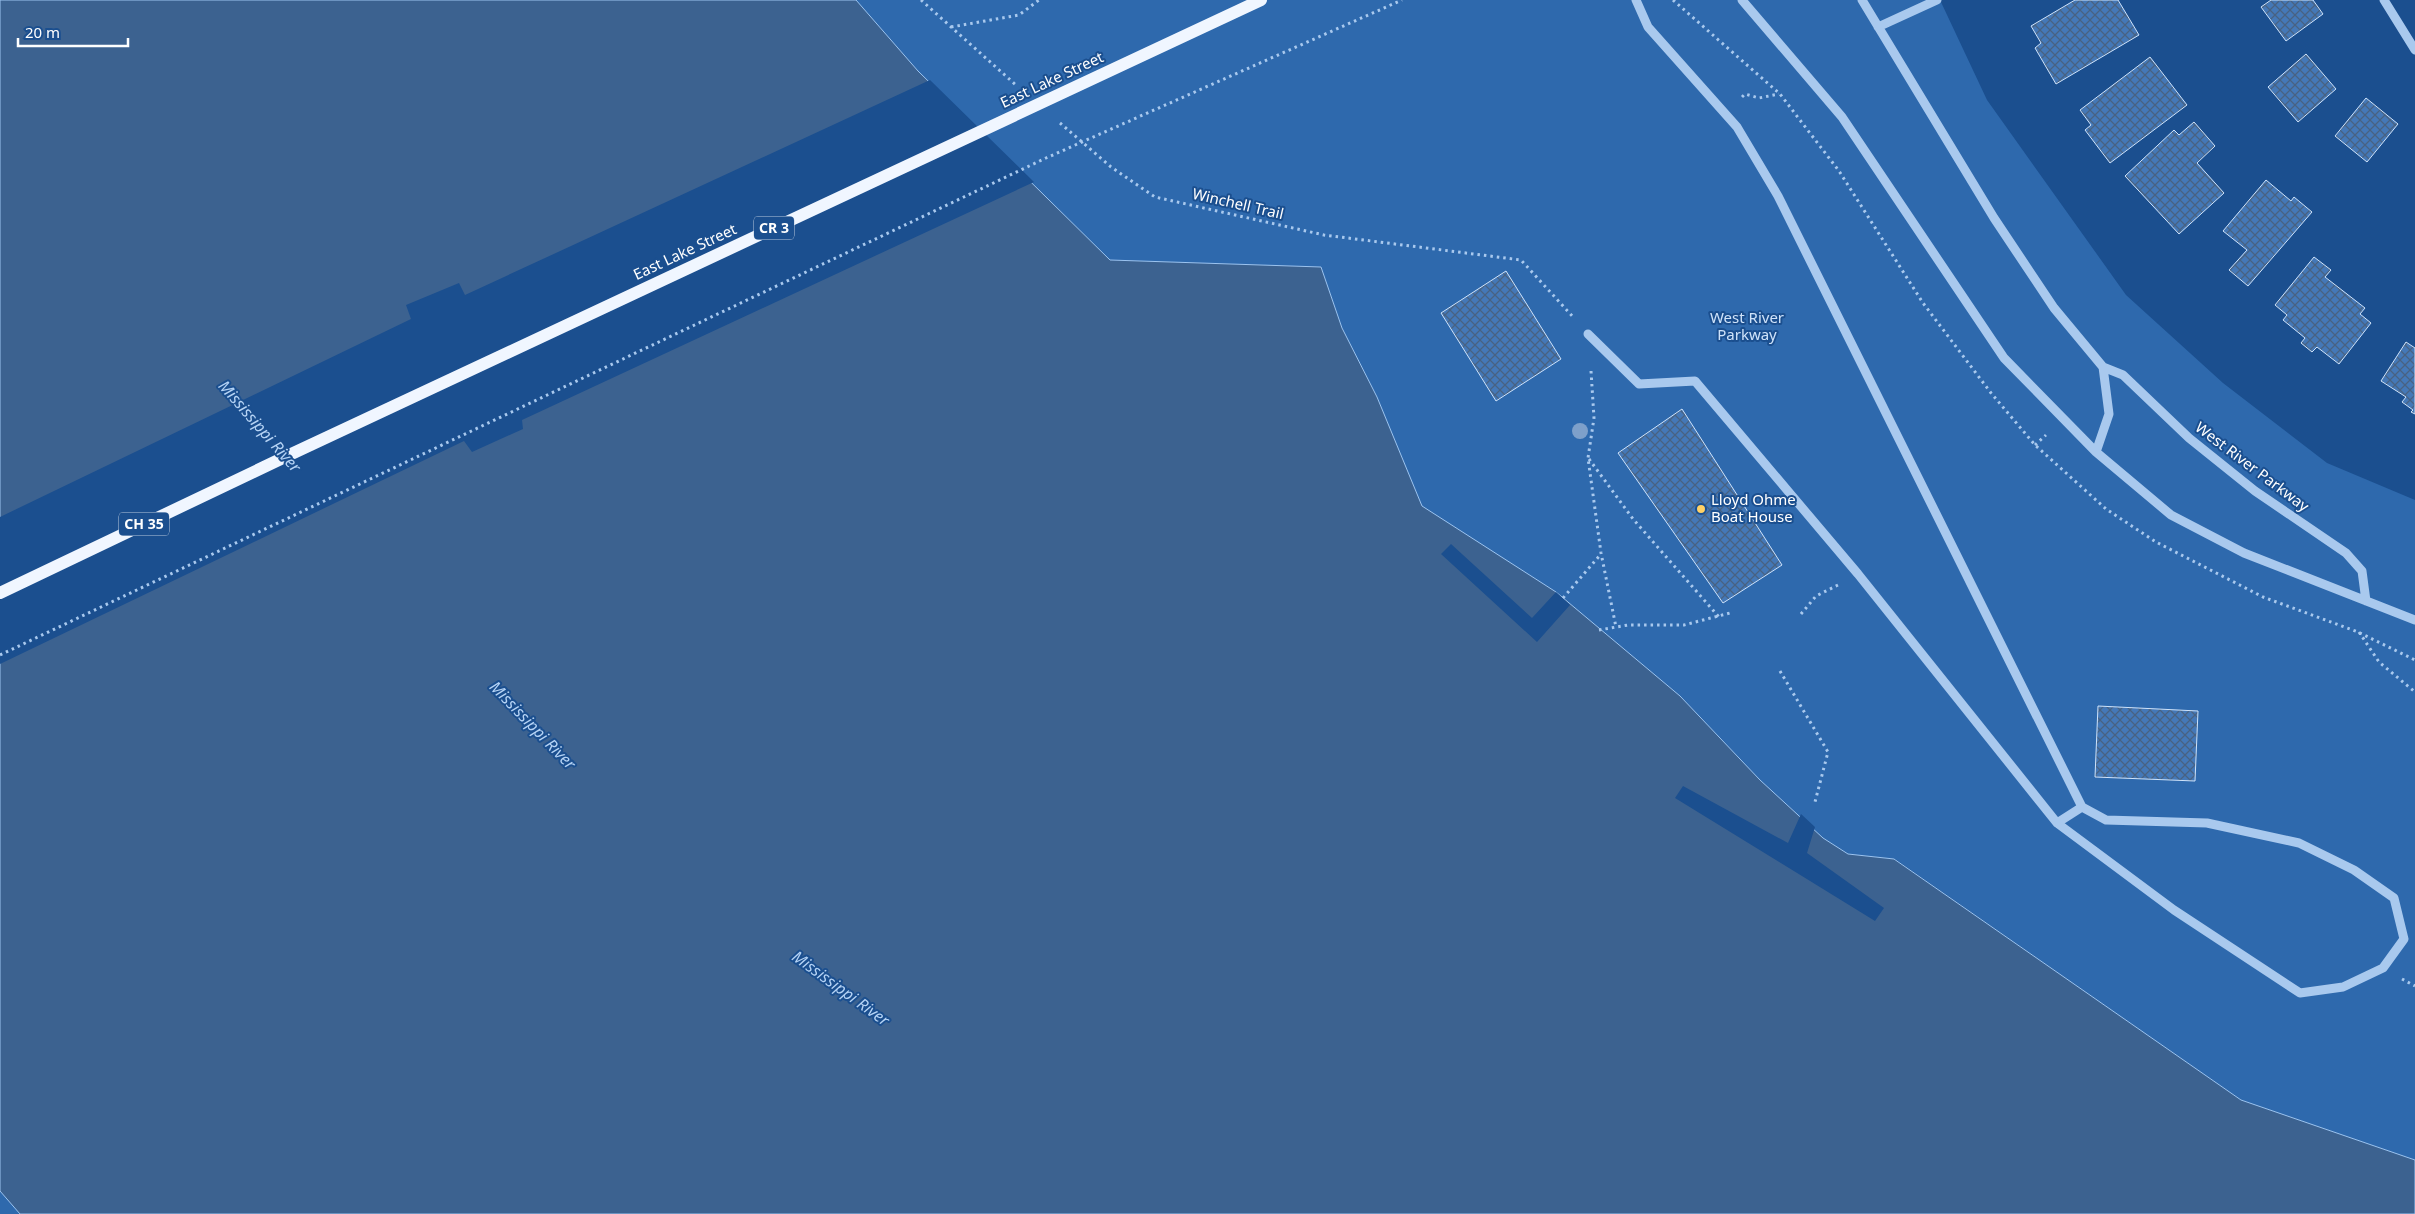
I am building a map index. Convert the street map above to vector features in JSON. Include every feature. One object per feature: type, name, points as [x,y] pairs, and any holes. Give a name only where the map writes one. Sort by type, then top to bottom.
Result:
[{"type":"main road","name":"East Lake Street","points":[[287,456],[1261,0]]},
{"type":"main road","name":"CH 35","points":[[0,593],[287,456]]},
{"type":"street","points":[[1588,334],[1639,384],[1695,381],[1858,574],[2057,823],[2174,910],[2300,993],[2343,987],[2383,968],[2404,940],[2394,898],[2354,870],[2298,843],[2207,823],[2106,820],[2082,807],[1778,196],[1737,127],[1648,26],[1636,0]]},
{"type":"street","points":[[1742,0],[1842,117],[2004,358],[2096,452],[2171,515],[2244,553],[2415,620]]},
{"type":"street","name":"West River Parkway","points":[[1862,0],[1994,218],[2054,308],[2103,366],[2123,374],[2189,438],[2256,491],[2346,553],[2362,571],[2366,601]]},
{"type":"street","points":[[1878,27],[1937,0]]},
{"type":"street","points":[[2384,0],[2415,50]]},
{"type":"street","points":[[2096,452],[2109,414],[2103,366]]},
{"type":"street","points":[[2057,823],[2082,807]]},
{"type":"path","points":[[921,0],[1023,91]]},
{"type":"path","points":[[950,27],[1019,15],[1039,0]]},
{"type":"path","points":[[0,654],[1046,158],[1402,0]]},
{"type":"path","points":[[1737,127],[1742,113],[1741,97],[1745,94],[1759,98],[1780,94]]},
{"type":"path","name":"Winchell Trail","points":[[1052,116],[1111,167],[1155,197],[1324,235],[1521,260],[1588,334]]},
{"type":"path","points":[[1588,334],[1594,418],[1588,458],[1601,553],[1616,627]]},
{"type":"path","points":[[1588,458],[1632,520],[1718,617]]},
{"type":"path","points":[[1563,598],[1601,553]]},
{"type":"path","points":[[1801,614],[1816,596],[1842,583]]},
{"type":"path","points":[[1599,630],[1648,624],[1684,625],[1730,613]]},
{"type":"path","points":[[2415,660],[2358,632],[2379,662],[2415,692]]},
{"type":"path","points":[[1780,671],[1828,752],[1815,802]]},
{"type":"green space","name":"West River Parkway","points":[[856,0],[1940,0],[1987,100],[2126,295],[2223,383],[2327,463],[2415,500],[2415,1160],[2241,1100],[1895,859],[1848,854],[1823,838],[1760,780],[1680,696],[1556,592],[1421,506],[1377,397],[1342,328],[1321,267],[1110,260],[918,71]]},
{"type":"green space","points":[[0,1191],[20,1214],[0,1214]]},
{"type":"water","name":"Mississippi River","points":[[0,0],[856,0],[918,71],[1110,260],[1321,267],[1342,328],[1377,397],[1422,506],[1556,592],[1680,696],[1760,780],[1823,838],[1848,854],[1894,859],[2241,1100],[2415,1160],[2415,1214],[20,1214],[0,1191]]},
{"type":"pier","points":[[930,80],[1034,182],[522,420],[523,429],[472,452],[464,441],[0,664],[0,517],[411,319],[406,305],[459,283],[465,295]]},
{"type":"pier","points":[[1451,544],[1532,618],[1556,592],[1570,605],[1537,642],[1441,554]]},
{"type":"pier","points":[[1683,786],[1788,843],[1801,814],[1815,827],[1807,853],[1884,908],[1875,921],[1675,798]]},
{"type":"building","points":[[2075,0],[2118,0],[2139,35],[2056,84],[2035,48],[2041,43],[2031,26]]},
{"type":"building","points":[[2271,0],[2313,0],[2323,14],[2286,41],[2261,7]]},
{"type":"building","points":[[2306,54],[2336,89],[2298,122],[2268,87]]},
{"type":"building","points":[[2150,57],[2187,105],[2110,163],[2085,130],[2091,125],[2080,110]]},
{"type":"building","points":[[2366,98],[2398,124],[2367,162],[2335,136]]},
{"type":"building","points":[[2194,122],[2215,146],[2197,163],[2224,193],[2179,234],[2125,176],[2174,130],[2179,135]]},
{"type":"building","points":[[2266,180],[2291,201],[2294,197],[2312,212],[2248,286],[2229,270],[2247,250],[2223,231]]},
{"type":"building","points":[[2314,257],[2331,270],[2325,277],[2365,308],[2360,314],[2371,323],[2339,364],[2317,347],[2312,352],[2301,343],[2305,338],[2283,320],[2287,315],[2275,305]]},
{"type":"building","points":[[1506,271],[1561,359],[1496,401],[1441,313]]},
{"type":"building","points":[[2406,342],[2415,348],[2415,414],[2411,412],[2413,410],[2402,402],[2406,397],[2381,381]]},
{"type":"building","name":"Lloyd Ohme Boat House","points":[[1682,409],[1782,565],[1723,603],[1618,453]]},
{"type":"building","points":[[2098,706],[2198,711],[2195,781],[2095,777]]},
{"type":"place","name":"Lloyd Ohme Boat House","points":[[1701,509]]}]
